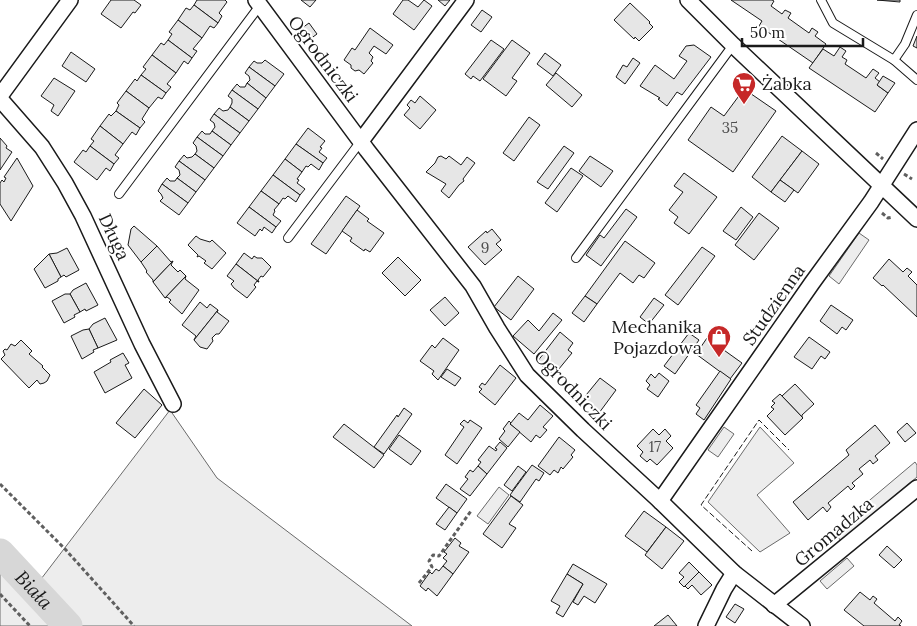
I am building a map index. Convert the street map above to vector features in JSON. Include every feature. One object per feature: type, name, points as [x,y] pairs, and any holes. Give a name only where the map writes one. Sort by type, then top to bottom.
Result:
[{"type":"street","name":"Długa","points":[[70,0],[0,98],[42,146],[65,183],[83,216],[142,344],[173,404]]},
{"type":"street","points":[[361,141],[466,0]]},
{"type":"street","points":[[688,0],[917,218]]},
{"type":"street","name":"Ogrodniczki","points":[[260,2],[361,141],[474,286],[497,328],[527,375],[734,573],[802,626]]},
{"type":"street","name":"Studzienna","points":[[660,501],[871,202],[917,130]]},
{"type":"street","name":"Gromadzka","points":[[774,605],[917,488]]},
{"type":"street","points":[[706,626],[734,573]]},
{"type":"lane","points":[[821,0],[833,23],[894,60],[917,80]]},
{"type":"lane","points":[[119,194],[260,2]]},
{"type":"lane","points":[[894,60],[905,44],[917,15]]},
{"type":"lane","points":[[576,258],[733,44]]},
{"type":"lane","points":[[288,238],[361,141]]},
{"type":"path","points":[[0,484],[65,549],[134,626]]},
{"type":"path","points":[[419,584],[432,566],[428,562],[433,555],[439,556],[471,512]]},
{"type":"path","points":[[0,594],[30,626]]},
{"type":"shaded area","points":[[859,233],[869,240],[839,284],[829,276]]},
{"type":"shaded area","points":[[170,410],[217,478],[412,626],[79,626],[38,583]]},
{"type":"shaded area","points":[[724,427],[734,434],[718,457],[708,450]]},
{"type":"shaded area","points":[[760,427],[794,463],[757,495],[790,533],[760,552],[708,502]]},
{"type":"shaded area","points":[[915,462],[917,465],[917,477],[841,541],[833,531]]},
{"type":"shaded area","points":[[499,487],[509,495],[488,524],[477,516]]},
{"type":"shaded area","points":[[0,555],[67,626],[0,626]]},
{"type":"shaded area","points":[[847,558],[854,566],[827,589],[820,581]]},
{"type":"building","points":[[111,0],[134,0],[141,5],[121,28],[101,14]]},
{"type":"building","points":[[197,0],[225,0],[227,2],[219,13],[222,16],[218,23],[194,5]]},
{"type":"building","points":[[301,0],[316,0],[310,7]]},
{"type":"building","points":[[403,0],[408,0],[418,7],[424,0],[432,6],[414,30],[393,14]]},
{"type":"building","points":[[438,0],[450,0],[445,6]]},
{"type":"building","points":[[731,0],[772,0],[774,1],[771,6],[782,14],[785,10],[791,13],[788,18],[809,33],[812,28],[818,32],[815,36],[826,44],[813,63],[759,26],[762,21]]},
{"type":"building","points":[[877,0],[900,0],[900,2]]},
{"type":"building","points":[[630,3],[653,27],[639,41],[635,37],[634,39],[614,20]]},
{"type":"building","points":[[194,5],[218,23],[214,28],[210,26],[202,38],[178,20],[186,8],[190,10]]},
{"type":"building","points":[[482,10],[492,17],[481,32],[471,25]]},
{"type":"building","points":[[178,20],[202,38],[193,49],[197,51],[192,58],[168,40],[172,34],[169,32]]},
{"type":"building","points":[[309,23],[317,34],[306,42],[298,31]]},
{"type":"building","points":[[370,28],[393,45],[386,54],[374,46],[369,53],[373,57],[371,61],[373,63],[364,74],[359,70],[355,71],[344,60],[352,48],[355,50]]},
{"type":"building","points":[[917,36],[917,48],[913,46]]},
{"type":"building","points":[[168,40],[192,58],[188,64],[184,61],[176,73],[152,55],[161,43],[164,45]]},
{"type":"building","points":[[491,40],[504,49],[480,81],[473,76],[471,79],[465,74]]},
{"type":"building","points":[[512,40],[530,53],[512,78],[517,81],[506,96],[483,79]]},
{"type":"building","points":[[694,45],[711,57],[682,95],[677,92],[667,106],[658,99],[660,98],[640,86],[655,65],[674,79],[687,61],[679,56],[686,46]]},
{"type":"building","points":[[840,47],[846,51],[842,57],[847,60],[845,64],[866,78],[873,69],[879,73],[875,78],[880,82],[877,85],[888,93],[875,112],[809,68],[823,49],[834,56]]},
{"type":"building","points":[[71,52],[95,69],[86,82],[62,66]]},
{"type":"building","points":[[545,53],[561,65],[553,76],[537,64]]},
{"type":"building","points":[[152,55],[176,73],[167,84],[171,87],[166,93],[141,75],[146,69],[143,67]]},
{"type":"building","points":[[633,58],[640,63],[625,84],[616,77],[623,65],[627,67]]},
{"type":"building","points":[[265,60],[284,74],[275,86],[249,67],[254,61],[262,63]]},
{"type":"building","points":[[249,67],[275,86],[266,98],[247,83],[250,80],[249,76],[245,73]]},
{"type":"building","points":[[556,73],[582,95],[572,107],[546,85]]},
{"type":"building","points":[[141,75],[166,93],[162,99],[158,97],[149,108],[126,91],[135,79],[137,81]]},
{"type":"building","points":[[883,76],[895,83],[888,93],[877,85]]},
{"type":"building","points":[[54,78],[75,91],[58,116],[51,111],[54,105],[41,96]]},
{"type":"building","points":[[247,83],[266,98],[258,109],[232,90],[237,84],[240,87],[245,87]]},
{"type":"building","points":[[744,89],[776,111],[733,172],[688,140],[711,107],[724,116]]},
{"type":"building","points":[[232,90],[258,109],[249,121],[230,107],[232,99],[228,96]]},
{"type":"building","points":[[126,91],[149,108],[142,119],[145,122],[140,128],[116,111],[119,105],[117,103]]},
{"type":"building","points":[[420,96],[436,110],[420,129],[404,115],[410,108],[407,105],[411,100],[415,103]]},
{"type":"building","points":[[230,107],[249,121],[240,133],[214,114],[219,108],[223,111],[228,110]]},
{"type":"building","points":[[116,111],[140,128],[136,135],[132,132],[123,144],[100,126],[109,114],[111,116]]},
{"type":"building","points":[[214,114],[240,133],[231,145],[212,131],[215,127],[214,123],[210,120]]},
{"type":"building","points":[[529,117],[540,125],[514,161],[503,153]]},
{"type":"building","points":[[100,126],[123,144],[115,155],[119,158],[114,164],[90,146],[94,141],[91,139]]},
{"type":"building","points":[[308,128],[325,141],[320,147],[322,148],[319,152],[327,158],[323,163],[296,144]]},
{"type":"building","points":[[202,131],[205,134],[210,134],[212,131],[231,145],[223,156],[197,137]]},
{"type":"building","points":[[782,136],[802,151],[771,192],[752,177]]},
{"type":"building","points":[[197,137],[223,156],[214,168],[195,154],[197,151],[193,143]]},
{"type":"building","points":[[0,138],[7,146],[6,148],[12,152],[0,170]]},
{"type":"building","points":[[296,144],[323,163],[319,170],[311,164],[308,167],[306,166],[302,172],[285,159]]},
{"type":"building","points":[[90,146],[114,164],[110,171],[106,168],[97,180],[74,162],[83,150],[86,152]]},
{"type":"building","points":[[564,146],[574,153],[548,189],[537,182]]},
{"type":"building","points":[[802,151],[819,164],[798,193],[780,180]]},
{"type":"building","points":[[195,154],[214,168],[205,180],[179,161],[184,155],[187,158]]},
{"type":"building","points":[[441,156],[446,159],[449,156],[461,165],[467,157],[475,163],[463,179],[464,181],[449,198],[441,191],[446,184],[426,172],[438,157]]},
{"type":"building","points":[[590,156],[613,171],[601,187],[579,171]]},
{"type":"building","points":[[17,158],[33,186],[11,221],[0,204],[0,183],[2,180],[4,182],[6,178],[4,177]]},
{"type":"building","points":[[285,159],[302,172],[297,179],[299,180],[297,183],[305,189],[300,195],[273,175]]},
{"type":"building","points":[[179,161],[205,180],[196,192],[177,178],[180,175],[179,170],[175,167]]},
{"type":"building","points":[[571,168],[583,176],[557,212],[545,203]]},
{"type":"building","points":[[684,173],[717,197],[689,234],[674,223],[678,217],[669,210],[683,192],[674,186]]},
{"type":"building","points":[[273,175],[300,195],[296,202],[288,196],[285,199],[283,198],[279,204],[261,191]]},
{"type":"building","points":[[167,178],[170,181],[175,181],[177,178],[196,192],[188,203],[162,184]]},
{"type":"building","points":[[780,180],[794,190],[785,202],[771,192]]},
{"type":"building","points":[[162,184],[188,203],[179,215],[160,201],[163,198],[158,191]]},
{"type":"building","points":[[261,191],[279,204],[274,210],[273,215],[281,221],[276,227],[249,207]]},
{"type":"building","points":[[346,196],[360,206],[326,254],[311,244]]},
{"type":"building","points":[[249,207],[276,227],[272,233],[264,227],[255,236],[237,223]]},
{"type":"building","points":[[741,207],[753,217],[736,240],[723,231]]},
{"type":"building","points":[[626,209],[637,217],[601,266],[586,255],[600,235],[604,238]]},
{"type":"building","points":[[357,210],[369,219],[367,221],[384,233],[370,252],[365,249],[364,251],[350,241],[352,238],[342,231]]},
{"type":"building","points":[[759,213],[779,228],[754,260],[735,245]]},
{"type":"building","points":[[134,226],[157,246],[141,262],[128,245],[131,229]]},
{"type":"building","points":[[492,229],[501,240],[496,244],[502,250],[485,265],[468,247],[486,231],[487,233]]},
{"type":"building","points":[[196,236],[210,242],[212,240],[226,253],[212,269],[204,263],[206,261],[199,256],[197,257],[198,255],[188,245]]},
{"type":"building","points":[[625,241],[655,263],[644,278],[639,275],[633,283],[620,273],[597,304],[585,296]]},
{"type":"building","points":[[157,246],[171,262],[173,261],[153,282],[141,262]]},
{"type":"building","points":[[702,247],[715,256],[678,305],[665,295]]},
{"type":"building","points":[[67,248],[79,270],[66,277],[64,275],[61,277],[49,254],[57,253]]},
{"type":"building","points":[[244,253],[252,259],[254,256],[262,258],[271,267],[263,277],[261,276],[258,280],[259,282],[236,264]]},
{"type":"building","points":[[49,254],[61,277],[58,281],[45,288],[34,269]]},
{"type":"building","points":[[398,257],[421,280],[405,296],[382,273]]},
{"type":"building","points":[[889,259],[903,272],[907,268],[912,272],[908,276],[917,285],[917,317],[873,278]]},
{"type":"building","points":[[173,261],[171,265],[178,272],[180,270],[186,276],[165,298],[153,282]]},
{"type":"building","points":[[236,264],[259,282],[257,281],[254,285],[256,287],[247,298],[234,288],[231,284],[234,281],[227,276]]},
{"type":"building","points":[[186,276],[185,279],[199,290],[182,314],[169,302],[171,300],[167,297],[165,298]]},
{"type":"building","points":[[518,276],[534,289],[511,320],[494,307]]},
{"type":"building","points":[[86,283],[98,305],[80,312],[70,294],[73,290]]},
{"type":"building","points":[[65,294],[70,294],[80,312],[64,323],[52,301]]},
{"type":"building","points":[[585,296],[597,304],[584,322],[572,313]]},
{"type":"building","points":[[445,297],[459,313],[445,326],[430,310]]},
{"type":"building","points":[[654,298],[664,305],[649,324],[640,317]]},
{"type":"building","points":[[200,302],[207,308],[210,304],[218,310],[194,340],[196,336],[182,325]]},
{"type":"building","points":[[831,305],[853,320],[846,330],[842,327],[837,334],[820,321]]},
{"type":"building","points":[[218,310],[217,312],[229,321],[219,334],[212,338],[213,341],[207,349],[200,347],[194,340]]},
{"type":"building","points":[[553,313],[562,320],[534,354],[513,336],[528,320],[539,331]]},
{"type":"building","points":[[105,318],[117,340],[98,348],[89,329],[93,324]]},
{"type":"building","points":[[89,329],[98,348],[82,359],[71,336]]},
{"type":"building","points":[[560,332],[573,343],[568,350],[572,353],[554,375],[537,362]]},
{"type":"building","points":[[689,333],[699,340],[675,374],[664,366]]},
{"type":"building","points":[[809,337],[830,352],[825,359],[821,356],[812,369],[794,357]]},
{"type":"building","points":[[443,338],[459,350],[438,380],[432,374],[434,371],[420,361],[432,345],[435,348]]},
{"type":"building","name":"Mechanika Pojazdowa","points":[[707,338],[742,363],[730,379],[696,354]]},
{"type":"building","points":[[21,340],[32,351],[29,354],[50,375],[44,383],[40,384],[37,380],[29,388],[1,359],[5,355],[3,351],[5,349],[7,350],[11,344],[15,346]]},
{"type":"building","points":[[123,353],[129,363],[125,365],[132,378],[105,393],[94,372]]},
{"type":"building","points":[[500,365],[516,378],[495,405],[479,392],[482,389],[479,387],[482,383],[485,385]]},
{"type":"building","points":[[447,369],[461,378],[455,386],[441,377]]},
{"type":"building","points":[[720,371],[731,379],[704,420],[696,414],[700,408],[696,405]]},
{"type":"building","points":[[659,373],[669,381],[658,397],[647,389],[650,385],[646,381],[651,374],[655,378]]},
{"type":"building","points":[[600,378],[616,390],[599,413],[582,400]]},
{"type":"building","points":[[795,384],[814,404],[802,417],[782,396]]},
{"type":"building","points":[[144,389],[162,405],[135,438],[116,423]]},
{"type":"building","points":[[780,394],[803,418],[785,435],[767,416],[774,409],[771,407],[775,403],[772,401]]},
{"type":"building","points":[[540,405],[553,416],[543,427],[547,430],[540,438],[536,435],[531,442],[510,424],[519,413],[528,420]]},
{"type":"building","points":[[404,408],[412,414],[384,454],[374,447]]},
{"type":"building","points":[[464,420],[468,423],[470,420],[482,428],[457,464],[445,455],[464,427],[460,424]]},
{"type":"building","points":[[509,421],[520,432],[508,447],[499,439]]},
{"type":"building","points":[[907,423],[916,433],[905,442],[897,432]]},
{"type":"building","points":[[344,424],[384,455],[374,468],[333,437]]},
{"type":"building","points":[[875,425],[890,443],[875,456],[878,460],[873,464],[870,460],[859,469],[863,474],[852,483],[855,486],[851,490],[848,486],[828,503],[831,507],[827,512],[823,507],[808,520],[793,502],[849,455],[846,450]]},
{"type":"building","points":[[653,429],[659,435],[665,429],[671,436],[666,441],[673,448],[657,465],[650,459],[647,462],[640,456],[643,452],[637,446]]},
{"type":"building","points":[[399,435],[421,451],[411,465],[389,449]]},
{"type":"building","points":[[559,437],[575,450],[571,455],[573,457],[563,469],[561,467],[558,473],[554,470],[550,475],[538,466]]},
{"type":"building","points":[[500,442],[507,448],[487,474],[478,466],[481,462],[478,460],[489,446],[496,451],[497,449],[495,448]]},
{"type":"building","points":[[532,465],[544,473],[539,481],[536,479],[520,502],[510,495]]},
{"type":"building","points":[[478,466],[487,474],[470,496],[460,489],[468,479],[465,477],[470,470],[473,472]]},
{"type":"building","points":[[518,466],[526,472],[512,491],[504,485]]},
{"type":"building","points":[[446,484],[467,499],[457,513],[436,498]]},
{"type":"building","points":[[511,496],[523,505],[509,524],[516,528],[502,548],[483,534]]},
{"type":"building","points":[[449,507],[457,513],[445,530],[436,524]]},
{"type":"building","points":[[644,511],[666,527],[647,552],[625,536]]},
{"type":"building","points":[[666,527],[684,541],[662,569],[645,555]]},
{"type":"building","points":[[455,538],[461,543],[459,546],[469,552],[453,574],[443,566],[447,561],[443,558],[447,554],[444,552]]},
{"type":"building","points":[[887,546],[902,560],[894,568],[879,555]]},
{"type":"building","points":[[689,562],[699,572],[684,587],[679,582],[684,577],[679,573]]},
{"type":"building","points":[[573,564],[607,584],[595,603],[584,596],[578,605],[573,602],[583,584],[567,574]]},
{"type":"building","points":[[443,566],[453,574],[437,596],[428,588],[426,591],[420,586],[430,572],[432,574],[436,569],[439,571]]},
{"type":"building","points":[[699,572],[712,585],[701,595],[692,585],[688,589],[685,586]]},
{"type":"building","points":[[567,574],[583,584],[563,617],[556,613],[560,606],[551,601]]},
{"type":"building","points":[[860,592],[870,600],[873,596],[877,599],[874,603],[895,621],[898,617],[902,621],[899,625],[901,626],[864,626],[844,610]]},
{"type":"building","points":[[735,604],[744,609],[735,623],[726,617]]},
{"type":"building","points":[[668,615],[677,626],[654,626]]},
{"type":"waterway","name":"Biała","points":[[0,553],[68,626]]},
{"type":"fence","points":[[752,551],[701,505],[759,420],[789,450]]},
{"type":"place","name":"Żabka","points":[[744,105]]},
{"type":"place","name":"Mechanika Pojazdowa","points":[[719,358]]}]
